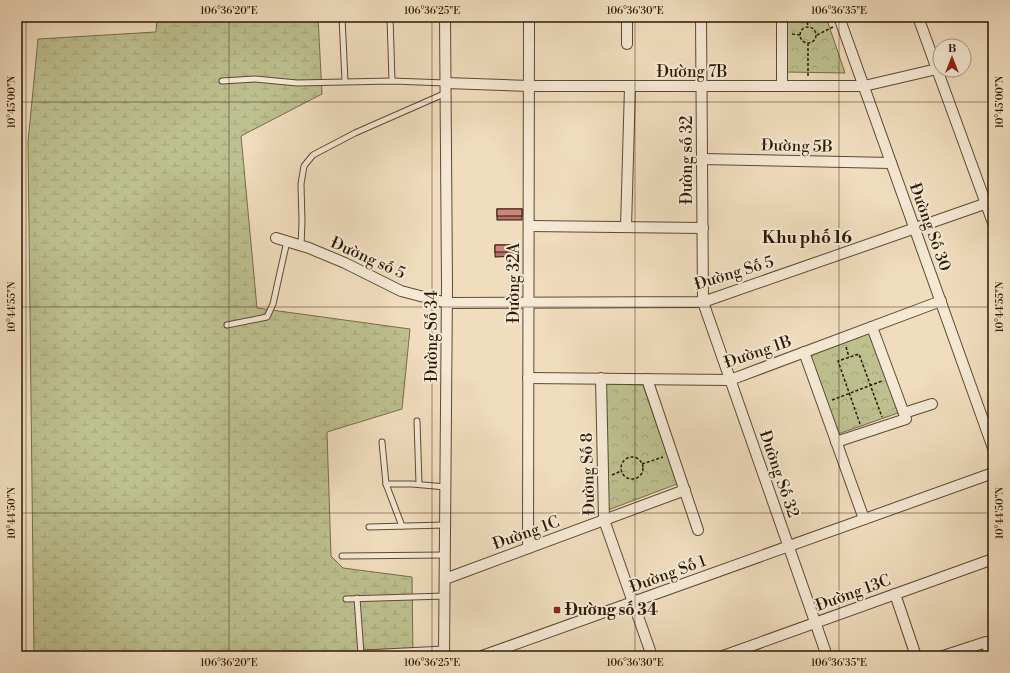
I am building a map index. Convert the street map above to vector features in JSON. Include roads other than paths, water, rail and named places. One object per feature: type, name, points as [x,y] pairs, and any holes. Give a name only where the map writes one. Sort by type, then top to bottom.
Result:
[{"type":"street","name":"Đường Số 34","points":[[444,652],[447,303],[445,17]]},
{"type":"street","name":"Đường 32A","points":[[528,548],[529,17]]},
{"type":"street","points":[[626,17],[627,44]]},
{"type":"street","name":"Đường số 32","points":[[701,17],[703,302]]},
{"type":"street","points":[[782,17],[782,86]]},
{"type":"street","points":[[918,17],[932,55]]},
{"type":"street","name":"Đường Số 30","points":[[840,20],[993,448]]},
{"type":"street","name":"Đường 7B","points":[[446,88],[529,86],[864,86],[932,70]]},
{"type":"street","points":[[941,78],[989,202],[993,223]]},
{"type":"street","points":[[626,227],[630,87]]},
{"type":"street","name":"Đường 5B","points":[[702,159],[891,163]]},
{"type":"street","name":"Đường Số 5","points":[[447,303],[703,302],[989,202]]},
{"type":"street","points":[[529,226],[703,228]]},
{"type":"street","name":"Đường số 5","points":[[276,238],[345,263],[401,291],[447,303]]},
{"type":"street","name":"Đường 1B","points":[[528,378],[730,380],[941,301]]},
{"type":"street","name":"Đường Số 32","points":[[703,302],[827,656]]},
{"type":"street","points":[[836,442],[906,419],[872,327]]},
{"type":"street","points":[[804,352],[864,519]]},
{"type":"street","name":"Đường Số 8","points":[[601,378],[604,520],[632,603],[652,656]]},
{"type":"street","points":[[647,379],[698,530]]},
{"type":"street","points":[[904,413],[932,404]]},
{"type":"street","name":"Đường Số 1","points":[[482,656],[993,473]]},
{"type":"street","name":"Đường 1C","points":[[445,579],[685,490]]},
{"type":"street","name":"Đường 13C","points":[[723,656],[746,652],[815,623],[993,559]]},
{"type":"street","points":[[895,594],[916,656]]},
{"type":"street","points":[[943,656],[990,641],[991,656]]},
{"type":"lane","points":[[342,17],[346,81]]},
{"type":"lane","points":[[390,17],[392,81]]},
{"type":"lane","points":[[222,81],[255,79],[297,83],[392,81],[446,88]]},
{"type":"lane","points":[[301,246],[301,184],[304,166],[313,155],[446,88]]},
{"type":"lane","points":[[227,325],[267,317],[273,304],[287,241]]},
{"type":"lane","points":[[417,421],[418,484]]},
{"type":"lane","points":[[382,442],[386,484],[402,526]]},
{"type":"lane","points":[[386,484],[418,484],[446,487]]},
{"type":"lane","points":[[369,527],[445,526]]},
{"type":"lane","points":[[342,556],[445,555]]},
{"type":"lane","points":[[346,599],[445,596]]},
{"type":"lane","points":[[357,598],[360,655],[365,653],[444,652]]},
{"type":"place","name":"Đường số 34","points":[[557,610]]},
{"type":"district","name":"Khu phố 16","points":[[807,238]]}]
